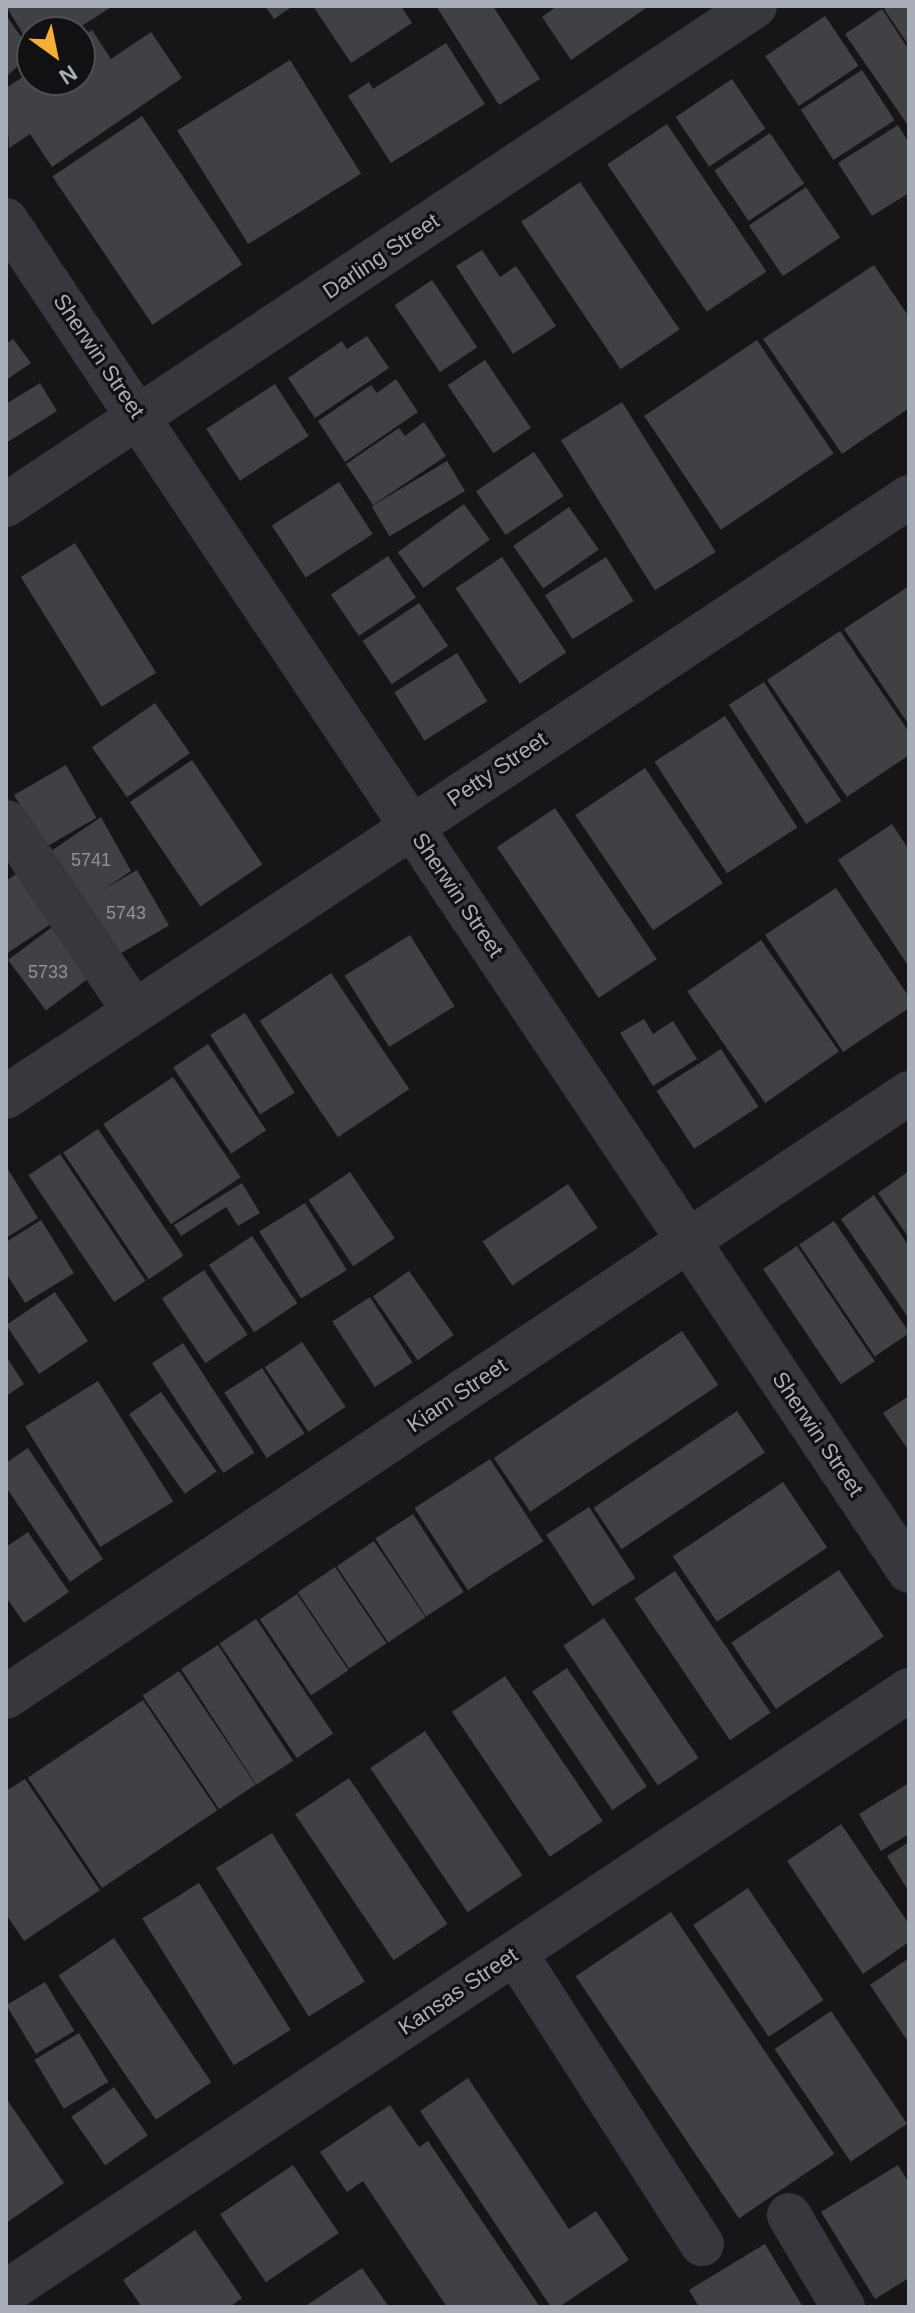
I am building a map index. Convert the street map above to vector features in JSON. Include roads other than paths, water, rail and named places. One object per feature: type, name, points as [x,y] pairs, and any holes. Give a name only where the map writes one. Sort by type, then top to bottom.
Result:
[{"type":"street","name":"Darling Street","points":[[6,505],[755,6]]},
{"type":"street","name":"Sherwin Street","points":[[6,220],[140,416],[909,1571]]},
{"type":"street","name":"Petty Street","points":[[6,1097],[909,497]]},
{"type":"street","points":[[7,822],[134,1011]]},
{"type":"street","name":"Kiam Street","points":[[6,1697],[909,1093]]},
{"type":"street","name":"Kansas Street","points":[[6,2292],[909,1690]]},
{"type":"street","points":[[515,1953],[702,2244]]},
{"type":"street","points":[[789,2215],[843,2307]]}]
